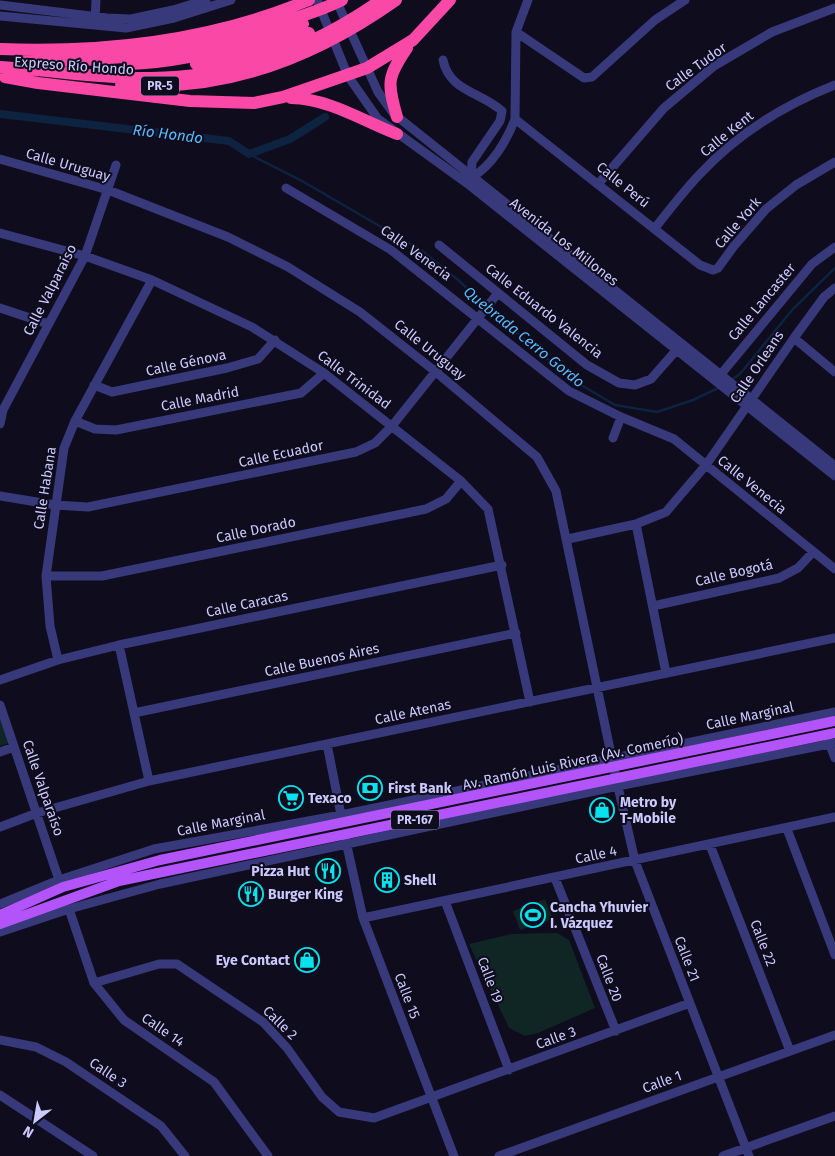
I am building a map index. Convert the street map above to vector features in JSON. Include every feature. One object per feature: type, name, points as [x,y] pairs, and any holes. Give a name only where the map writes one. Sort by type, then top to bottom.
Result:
[{"type":"highway","name":"Expreso Río Hondo","points":[[0,49],[64,50],[140,45],[212,32],[296,12],[310,0]]},
{"type":"highway","points":[[56,61],[138,55],[211,43],[296,12],[342,0]]},
{"type":"highway","name":"Expreso Río Hondo","points":[[2,73],[145,86],[197,84],[264,70],[370,18],[396,0]]},
{"type":"highway","points":[[397,117],[391,93],[392,72],[413,40],[450,0]]},
{"type":"highway","points":[[74,72],[108,77],[152,78],[204,74],[310,47],[377,3]]},
{"type":"highway","points":[[0,59],[86,64],[147,63],[200,55],[326,21]]},
{"type":"highway","points":[[2,73],[146,69],[205,62],[236,56],[288,41],[326,21]]},
{"type":"highway","points":[[2,73],[38,83],[220,104],[254,103],[283,98],[348,76],[367,68],[413,40]]},
{"type":"highway","points":[[283,98],[325,102],[397,134]]},
{"type":"main road","name":"Av. Ramón Luis Rivera (Av. Comerío)","points":[[0,924],[119,881],[345,839],[835,721]]},
{"type":"main road","name":"Av. Ramón Luis Rivera (Av. Comerío)","points":[[0,915],[63,887],[160,860],[342,819],[831,739]]},
{"type":"street","points":[[95,21],[96,0]]},
{"type":"street","points":[[0,16],[95,21],[131,19],[173,10],[206,0]]},
{"type":"street","points":[[0,5],[126,28],[174,18],[231,0]]},
{"type":"street","name":"Avenida Los Millones","points":[[317,0],[348,76],[378,119],[397,134],[470,180]]},
{"type":"street","name":"Avenida Los Millones","points":[[336,0],[378,92],[397,117],[470,180],[750,403],[835,476]]},
{"type":"street","points":[[470,180],[485,170],[511,130],[515,119],[516,32],[528,0]]},
{"type":"street","points":[[516,32],[584,78],[592,77],[655,20],[685,0]]},
{"type":"street","name":"Calle Tudor","points":[[599,183],[664,108],[714,66],[772,32],[835,8]]},
{"type":"street","points":[[443,60],[445,70],[451,80],[502,111],[500,121],[472,162],[470,180]]},
{"type":"street","name":"Calle Kent","points":[[655,228],[700,174],[743,135],[797,100],[835,85]]},
{"type":"street","name":"Calle Perú","points":[[515,119],[599,183],[700,265],[713,270]]},
{"type":"street","name":"Calle Uruguay","points":[[0,159],[108,190],[228,237],[288,267],[360,312],[436,372],[537,457],[556,490],[568,539],[615,773]]},
{"type":"street","name":"Calle York","points":[[713,270],[718,268],[766,209],[796,185],[835,162]]},
{"type":"street","name":"Calle Valparaíso","points":[[0,424],[3,410],[85,256],[116,165]]},
{"type":"street","name":"Calle Venecia","points":[[286,188],[391,250],[569,391],[674,439],[835,569]]},
{"type":"street","name":"Calle Trinidad","points":[[0,233],[85,256],[152,280],[275,340],[324,373],[461,481],[488,510],[502,565],[530,702]]},
{"type":"street","name":"Calle Eduardo Valencia","points":[[439,245],[587,365],[619,383],[635,385],[651,379],[680,346]]},
{"type":"street","name":"Calle Lancaster","points":[[718,377],[812,264],[835,247]]},
{"type":"street","name":"Calle Habana","points":[[58,660],[50,626],[46,576],[64,448],[75,421],[152,280]]},
{"type":"street","name":"Calle Orleans","points":[[568,539],[636,524],[666,512],[706,465],[794,338],[824,298],[835,288]]},
{"type":"street","name":"Calle Ecuador","points":[[0,496],[55,505],[88,507],[356,452],[375,443],[392,426],[498,293]]},
{"type":"street","points":[[0,308],[48,324]]},
{"type":"street","points":[[794,338],[835,372]]},
{"type":"street","name":"Calle Génova","points":[[94,385],[112,392],[227,368],[258,360],[275,340]]},
{"type":"street","name":"Calle Madrid","points":[[75,421],[95,429],[116,430],[301,393],[324,373]]},
{"type":"street","name":"Avenida Los Millones","points":[[750,403],[835,466]]},
{"type":"street","points":[[613,438],[621,416]]},
{"type":"street","name":"Calle Dorado","points":[[46,576],[102,576],[426,509],[446,499],[461,481]]},
{"type":"street","points":[[636,524],[666,673]]},
{"type":"street","name":"Calle Bogotá","points":[[653,606],[779,578],[798,568],[813,552]]},
{"type":"street","name":"Calle Caracas","points":[[0,680],[58,660],[119,645],[502,565]]},
{"type":"street","name":"Calle Buenos Aires","points":[[134,713],[516,633]]},
{"type":"street","name":"Calle Atenas","points":[[0,827],[37,813],[149,781],[835,638]]},
{"type":"street","points":[[119,645],[149,781]]},
{"type":"street","name":"Calle Valparaíso","points":[[0,705],[59,880]]},
{"type":"street","name":"Calle Marginal","points":[[615,773],[835,712]]},
{"type":"street","points":[[831,739],[835,758]]},
{"type":"street","name":"Calle 15","points":[[327,744],[345,839],[363,918],[454,1156]]},
{"type":"street","points":[[0,752],[14,747]]},
{"type":"street","name":"Calle 21","points":[[615,773],[635,861],[747,1152]]},
{"type":"street","name":"Calle 4","points":[[363,918],[835,818]]},
{"type":"street","name":"Calle Marginal","points":[[0,904],[59,880],[154,850],[342,819]]},
{"type":"street","points":[[787,829],[835,955]]},
{"type":"street","points":[[0,932],[160,884],[345,839]]},
{"type":"street","name":"Calle 22","points":[[710,845],[790,1051]]},
{"type":"street","name":"Calle 20","points":[[555,878],[616,1031]]},
{"type":"street","name":"Calle 19","points":[[444,901],[509,1070]]},
{"type":"street","name":"Calle 14","points":[[69,910],[94,983],[124,1020],[214,1082],[268,1156]]},
{"type":"street","name":"Calle 2","points":[[94,983],[159,964],[177,964],[263,1022],[287,1048],[322,1097],[339,1112],[374,1118],[431,1098]]},
{"type":"street","name":"Calle 3","points":[[431,1098],[690,1004]]},
{"type":"street","name":"Calle 1","points":[[499,1156],[835,1034]]},
{"type":"street","name":"Calle 3","points":[[0,1040],[36,1047],[66,1062],[161,1126],[185,1156]]},
{"type":"street","points":[[0,1095],[93,1156]]},
{"type":"street","points":[[723,1156],[747,1152],[835,1116]]},
{"type":"green space","points":[[0,717],[9,743],[0,746]]},
{"type":"green space","name":"Cancha Yhuvier I. Vázquez","points":[[545,899],[553,919],[520,930],[513,911]]},
{"type":"green space","points":[[557,933],[569,940],[595,1008],[538,1033],[525,1036],[509,1028],[469,944],[511,934]]},
{"type":"waterway","name":"Río Hondo","points":[[0,114],[229,141],[249,154],[290,139],[325,117]]},
{"type":"waterway","name":"Quebrada Cerro Gordo","points":[[249,154],[302,181],[421,250],[485,305]]},
{"type":"waterway","name":"Quebrada Cerro Gordo","points":[[731,380],[740,374],[792,310],[835,268]]},
{"type":"waterway","name":"Quebrada Cerro Gordo","points":[[489,309],[571,379],[615,405],[657,412],[693,400],[720,387]]},
{"type":"place","name":"First Bank","points":[[370,788]]},
{"type":"place","name":"Texaco","points":[[291,798]]},
{"type":"place","name":"Metro by T-Mobile","points":[[602,810]]},
{"type":"place","name":"Pizza Hut","points":[[328,871]]},
{"type":"place","name":"Shell","points":[[387,880]]},
{"type":"place","name":"Burger King","points":[[251,894]]},
{"type":"place","name":"Cancha Yhuvier I. Vázquez","points":[[533,915]]},
{"type":"place","name":"Eye Contact","points":[[307,960]]}]
